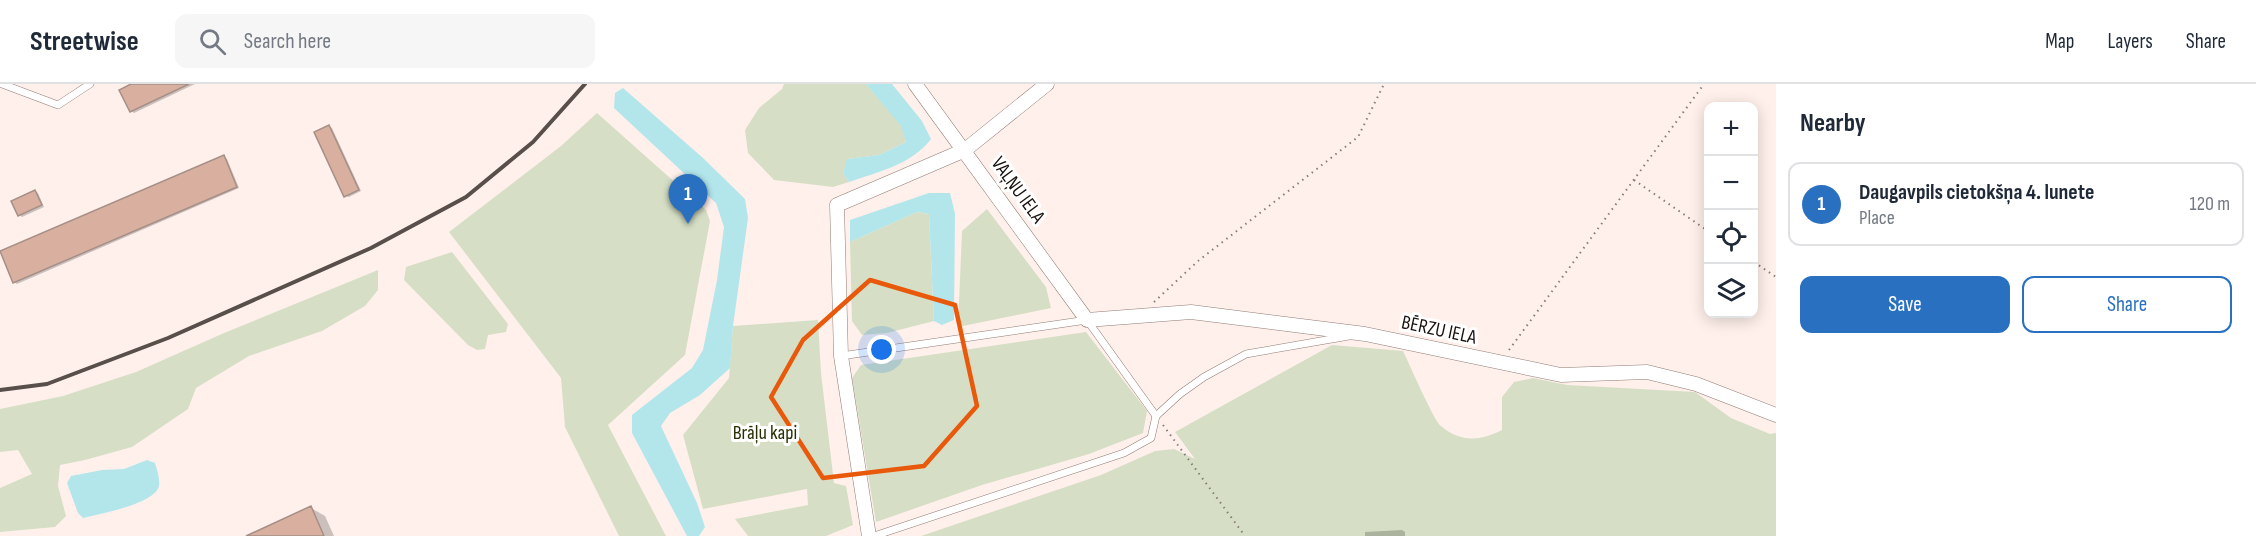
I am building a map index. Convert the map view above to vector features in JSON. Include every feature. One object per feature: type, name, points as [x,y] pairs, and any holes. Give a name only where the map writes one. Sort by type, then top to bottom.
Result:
[{"type":"street","name":"VAĻŅU IELA","points":[[915,84],[1087,320]]},
{"type":"street","points":[[869,536],[841,356],[837,205],[965,150],[1047,84]]},
{"type":"street","name":"BĒRZU IELA","points":[[1087,320],[1191,312],[1365,334],[1561,375],[1647,372],[1696,384],[1776,415]]},
{"type":"lane","points":[[2,84],[58,105],[90,84]]},
{"type":"lane","points":[[841,356],[1087,320],[1156,416]]},
{"type":"lane","points":[[874,536],[1124,453],[1151,438],[1156,416],[1188,388],[1246,354],[1365,334]]},
{"type":"path","points":[[1142,315],[1198,261],[1358,137],[1384,84]]},
{"type":"path","points":[[1500,363],[1704,84]]},
{"type":"path","points":[[1634,180],[1704,228]]},
{"type":"path","points":[[1757,264],[1776,277]]},
{"type":"path","points":[[1156,416],[1245,536]]},
{"type":"highlighted area","points":[[870,280],[955,305],[977,406],[924,466],[823,478],[771,397],[803,340]]},
{"type":"green space","points":[[784,84],[866,84],[902,126],[906,142],[879,155],[848,159],[843,173],[849,182],[833,187],[774,180],[748,153],[745,130],[759,108],[782,89]]},
{"type":"green space","points":[[597,113],[706,210],[710,221],[685,355],[608,425],[666,536],[619,536],[565,427],[561,378],[449,232],[561,146]]},
{"type":"green space","points":[[987,209],[1046,287],[1051,308],[958,327],[962,231]]},
{"type":"green space","points":[[917,212],[929,214],[934,321],[887,333],[862,335],[852,321],[850,242]]},
{"type":"green space","points":[[452,252],[508,324],[506,332],[488,335],[485,349],[477,350],[468,345],[404,280],[406,267]]},
{"type":"green space","points":[[378,270],[378,290],[365,306],[322,331],[249,356],[196,388],[188,409],[132,447],[60,465],[58,486],[66,516],[55,527],[0,532],[0,488],[32,474],[18,450],[0,452],[0,409],[63,396],[136,372]]},
{"type":"green space","name":"Brāļu kapi","points":[[818,320],[821,373],[834,483],[846,486],[853,525],[826,536],[748,536],[735,519],[808,505],[807,489],[703,509],[683,435],[729,378],[733,326]]},
{"type":"green space","points":[[1086,332],[1147,411],[1143,433],[1089,454],[982,485],[876,522],[852,378],[861,365]]},
{"type":"green space","points":[[1332,345],[1403,351],[1438,422],[1448,432],[1463,438],[1478,438],[1502,430],[1502,397],[1514,382],[1533,378],[1567,385],[1695,392],[1731,418],[1770,434],[1776,433],[1776,536],[921,536],[1101,475],[1155,451],[1174,449],[1195,459],[1175,432]]},
{"type":"water","points":[[866,84],[892,84],[922,121],[931,139],[923,148],[904,161],[849,182],[843,173],[847,159],[879,155],[906,142],[901,126]]},
{"type":"water","points":[[623,88],[703,158],[745,199],[748,218],[733,326],[730,368],[700,395],[670,413],[661,426],[697,503],[705,527],[699,536],[687,536],[632,433],[632,415],[692,368],[703,350],[717,280],[724,227],[716,203],[614,108],[615,93]]},
{"type":"water","points":[[929,193],[950,193],[955,214],[954,320],[942,325],[934,321],[929,214],[917,212],[850,242],[850,220]]},
{"type":"water","points":[[147,460],[155,463],[159,480],[159,486],[148,498],[113,511],[83,518],[78,513],[67,483],[71,476],[102,470],[124,469]]},
{"type":"building","points":[[131,84],[189,84],[130,112],[119,90]]},
{"type":"building","points":[[329,125],[359,190],[344,197],[314,132]]},
{"type":"building","points":[[224,155],[237,187],[13,283],[0,251]]},
{"type":"building","points":[[35,190],[42,205],[18,216],[11,201]]},
{"type":"building","points":[[311,506],[324,536],[246,536]]},
{"type":"railway","points":[[0,390],[47,384],[168,338],[371,248],[466,197],[533,142],[585,84]]},
{"type":"place","name":"Daugavpils cietokšņa 4. lunete","points":[[688,224]]}]
